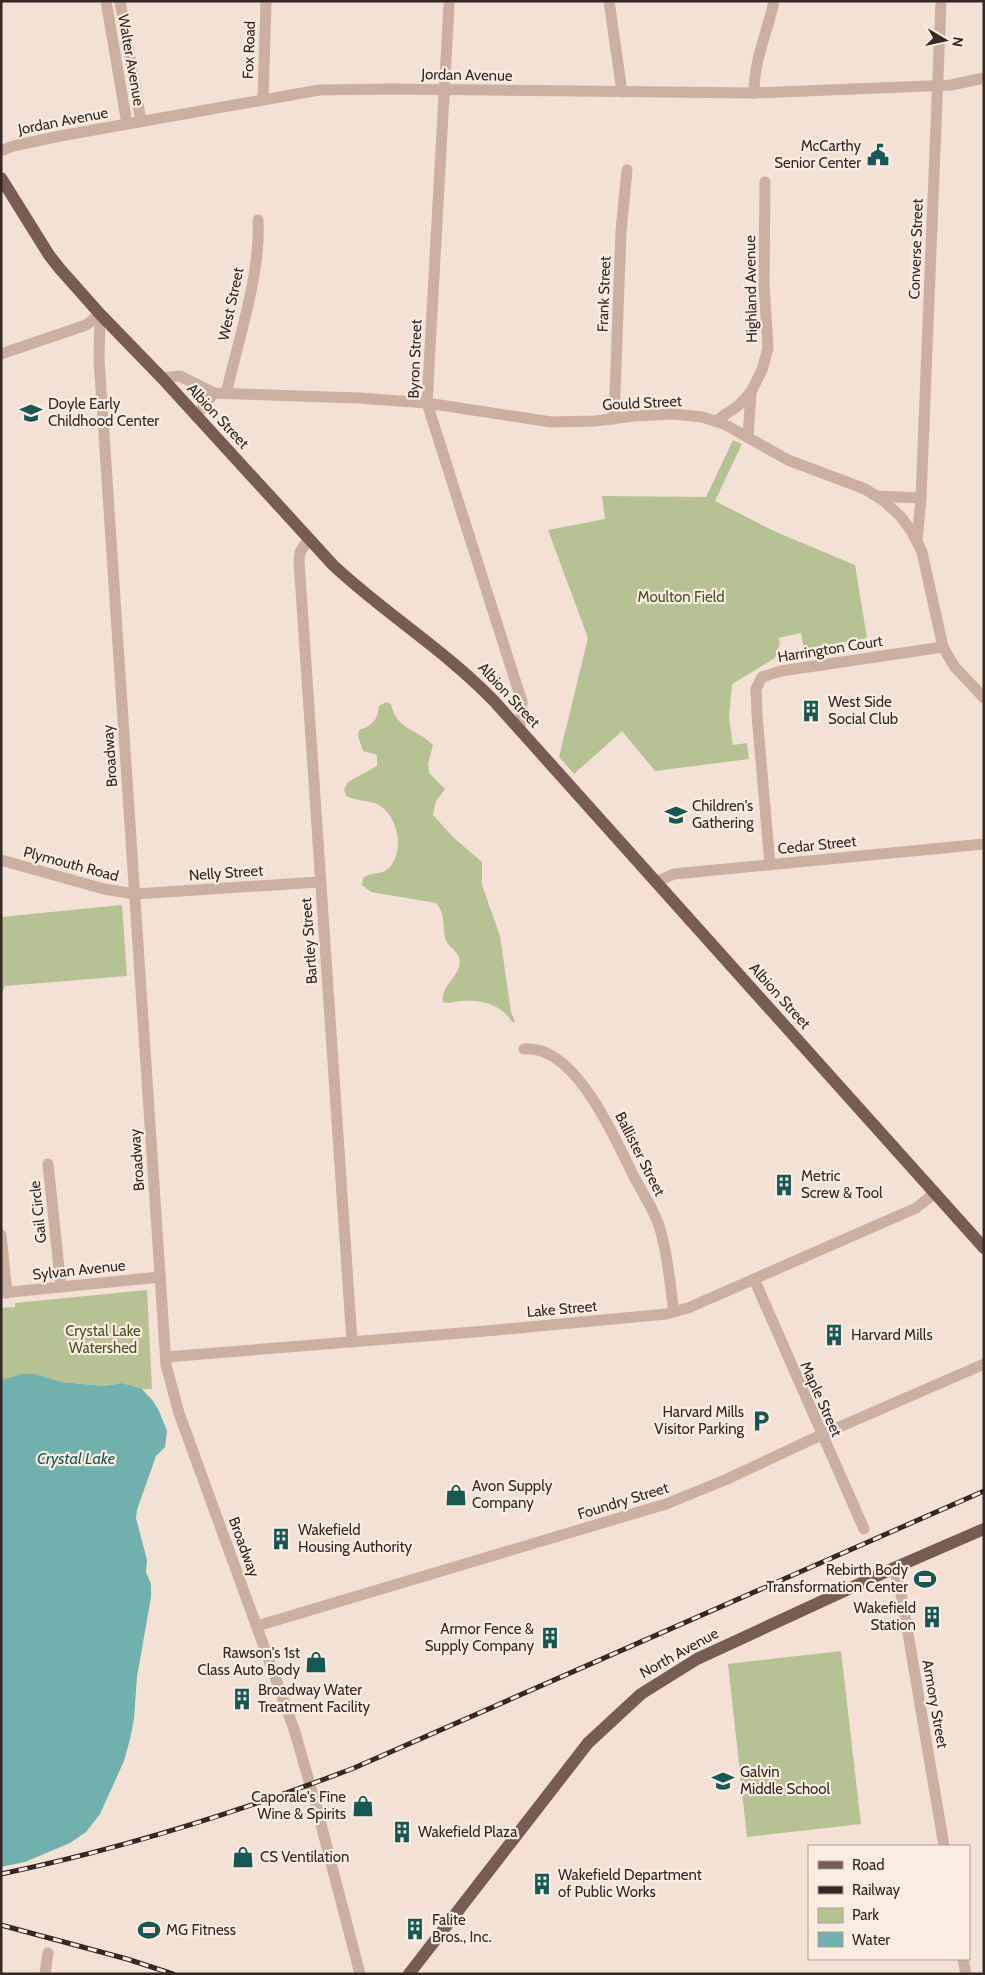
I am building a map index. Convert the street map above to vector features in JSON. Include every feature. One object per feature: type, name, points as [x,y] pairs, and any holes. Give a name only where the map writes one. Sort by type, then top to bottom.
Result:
[{"type":"main road","name":"Albion Street","points":[[1,178],[49,255],[100,314],[162,378],[309,539],[356,585],[467,674],[984,1248]]},
{"type":"main road","name":"North Avenue","points":[[409,1974],[588,1743],[640,1694],[697,1659],[894,1568],[984,1529]]},
{"type":"street","name":"Walter Avenue","points":[[106,1],[127,124]]},
{"type":"street","name":"Walter Avenue","points":[[120,1],[141,121]]},
{"type":"street","name":"Fox Road","points":[[263,99],[266,1]]},
{"type":"street","points":[[609,1],[622,92]]},
{"type":"street","points":[[754,93],[755,65],[770,22],[774,1]]},
{"type":"street","name":"Converse Street","points":[[917,542],[921,498],[941,1]]},
{"type":"street","name":"Byron Street","points":[[449,5],[427,403],[521,700],[520,731]]},
{"type":"street","name":"Jordan Avenue","points":[[1,151],[13,146],[141,121],[308,91],[340,88],[754,93],[958,84],[984,78]]},
{"type":"street","name":"Frank Street","points":[[614,419],[622,231],[627,170]]},
{"type":"street","name":"Highland Avenue","points":[[716,421],[740,405],[751,392],[762,370],[768,348],[764,278],[765,182]]},
{"type":"street","name":"West Street","points":[[226,394],[251,288],[257,248],[258,220]]},
{"type":"street","points":[[1,354],[86,325],[100,314]]},
{"type":"street","name":"Broadway","points":[[100,314],[99,359],[166,1357],[179,1413],[294,1729],[360,1974]]},
{"type":"street","name":"Gould Street","points":[[162,378],[180,376],[214,393],[359,398],[427,403],[551,422],[583,422],[674,414],[716,421],[788,460],[853,484],[876,496],[901,517],[917,542],[925,562],[943,647],[954,666],[984,698]]},
{"type":"street","name":"Highland Avenue","points":[[748,437],[751,392]]},
{"type":"street","points":[[196,416],[214,393]]},
{"type":"street","points":[[876,496],[921,498]]},
{"type":"street","name":"Bartley Street","points":[[309,539],[300,552],[299,561],[319,882],[352,1342]]},
{"type":"street","name":"Harrington Court","points":[[770,865],[757,715],[756,688],[762,677],[781,671],[943,647]]},
{"type":"street","name":"Cedar Street","points":[[656,882],[674,874],[984,844]]},
{"type":"street","name":"Plymouth Road","points":[[1,860],[104,889],[135,894]]},
{"type":"street","name":"Nelly Street","points":[[135,894],[319,882]]},
{"type":"street","name":"Ballister Street","points":[[524,1049],[536,1049],[549,1054],[586,1089],[601,1112],[659,1226],[674,1312]]},
{"type":"street","name":"Gail Circle","points":[[48,1164],[61,1287]]},
{"type":"street","name":"Lake Street","points":[[166,1357],[534,1327],[674,1312],[688,1308],[916,1208],[935,1194]]},
{"type":"street","points":[[1,1235],[4,1293]]},
{"type":"street","name":"Sylvan Avenue","points":[[4,1293],[160,1277]]},
{"type":"street","name":"Maple Street","points":[[754,1279],[821,1435],[864,1529]]},
{"type":"street","name":"Foundry Street","points":[[257,1626],[666,1504],[711,1486],[821,1435],[984,1364]]},
{"type":"street","name":"Armory Street","points":[[894,1568],[902,1598],[944,1845]]},
{"type":"street","points":[[45,1974],[48,1953]]},
{"type":"street","points":[[963,1960],[966,1974]]},
{"type":"green space","name":"Moulton Field","points":[[733,440],[742,444],[715,501],[776,532],[855,565],[867,638],[804,649],[801,633],[778,638],[780,643],[775,658],[732,684],[729,718],[733,745],[747,743],[749,759],[655,771],[622,731],[574,774],[559,757],[588,638],[548,530],[605,519],[602,496],[706,497]]},
{"type":"green space","points":[[386,702],[391,704],[394,713],[403,724],[433,745],[428,764],[429,773],[445,789],[436,801],[433,815],[453,837],[482,862],[482,885],[500,936],[511,1012],[515,1022],[512,1022],[497,1007],[484,1002],[443,1002],[444,992],[457,972],[460,962],[458,954],[446,940],[443,916],[436,903],[371,892],[362,885],[363,878],[366,876],[388,869],[394,862],[397,853],[397,834],[390,816],[377,804],[346,796],[344,789],[348,782],[377,766],[377,755],[363,751],[358,736],[359,730],[373,722],[379,706]]},
{"type":"green space","points":[[122,905],[127,976],[5,986],[1,996],[1,917]]},
{"type":"green space","name":"Crystal Lake Watershed","points":[[147,1290],[152,1389],[142,1389],[122,1383],[104,1386],[62,1382],[35,1374],[1,1380],[1,1308],[15,1307],[15,1303]]},
{"type":"green space","points":[[841,1651],[861,1824],[747,1837],[728,1664]]},
{"type":"water","name":"Crystal Lake","points":[[22,1374],[35,1374],[62,1382],[104,1386],[122,1383],[142,1389],[159,1411],[167,1431],[165,1447],[156,1456],[137,1510],[136,1518],[147,1560],[146,1572],[151,1584],[151,1597],[137,1677],[134,1719],[124,1761],[100,1814],[86,1832],[70,1843],[25,1862],[1,1867],[1,1380]]},
{"type":"railway","points":[[1,1874],[91,1853],[180,1828],[267,1800],[354,1768],[984,1491]]},
{"type":"railway","points":[[1,1925],[127,1959],[173,1974]]},
{"type":"place","name":"McCarthy Senior Center","points":[[878,155]]},
{"type":"place","name":"Doyle Early Childhood Center","points":[[31,413]]},
{"type":"place","name":"West Side Social Club","points":[[811,711]]},
{"type":"place","name":"Children's Gathering","points":[[676,815]]},
{"type":"place","name":"Metric Screw & Tool","points":[[784,1185]]},
{"type":"place","name":"Harvard Mills","points":[[834,1335]]},
{"type":"place","name":"Harvard Mills Visitor Parking","points":[[761,1421]]},
{"type":"place","name":"Avon Supply Company","points":[[456,1495]]},
{"type":"place","name":"Wakefield Housing Authority","points":[[281,1539]]},
{"type":"place","name":"Rebirth Body Transformation Center","points":[[925,1579]]},
{"type":"place","name":"Wakefield Station","points":[[932,1617]]},
{"type":"place","name":"Armor Fence & Supply Company","points":[[550,1638]]},
{"type":"place","name":"Rawson's 1st Class Auto Body","points":[[316,1662]]},
{"type":"place","name":"Broadway Water Treatment Facility","points":[[242,1699]]},
{"type":"place","name":"Galvin Middle School","points":[[723,1781]]},
{"type":"place","name":"Caporale's Fine Wine & Spirits","points":[[363,1806]]},
{"type":"place","name":"Wakefield Plaza","points":[[402,1832]]},
{"type":"place","name":"CS Ventilation","points":[[243,1857]]},
{"type":"place","name":"Wakefield Department of Public Works","points":[[542,1884]]},
{"type":"place","name":"Falite Bros., Inc.","points":[[415,1929]]},
{"type":"place","name":"MG Fitness","points":[[149,1930]]}]
